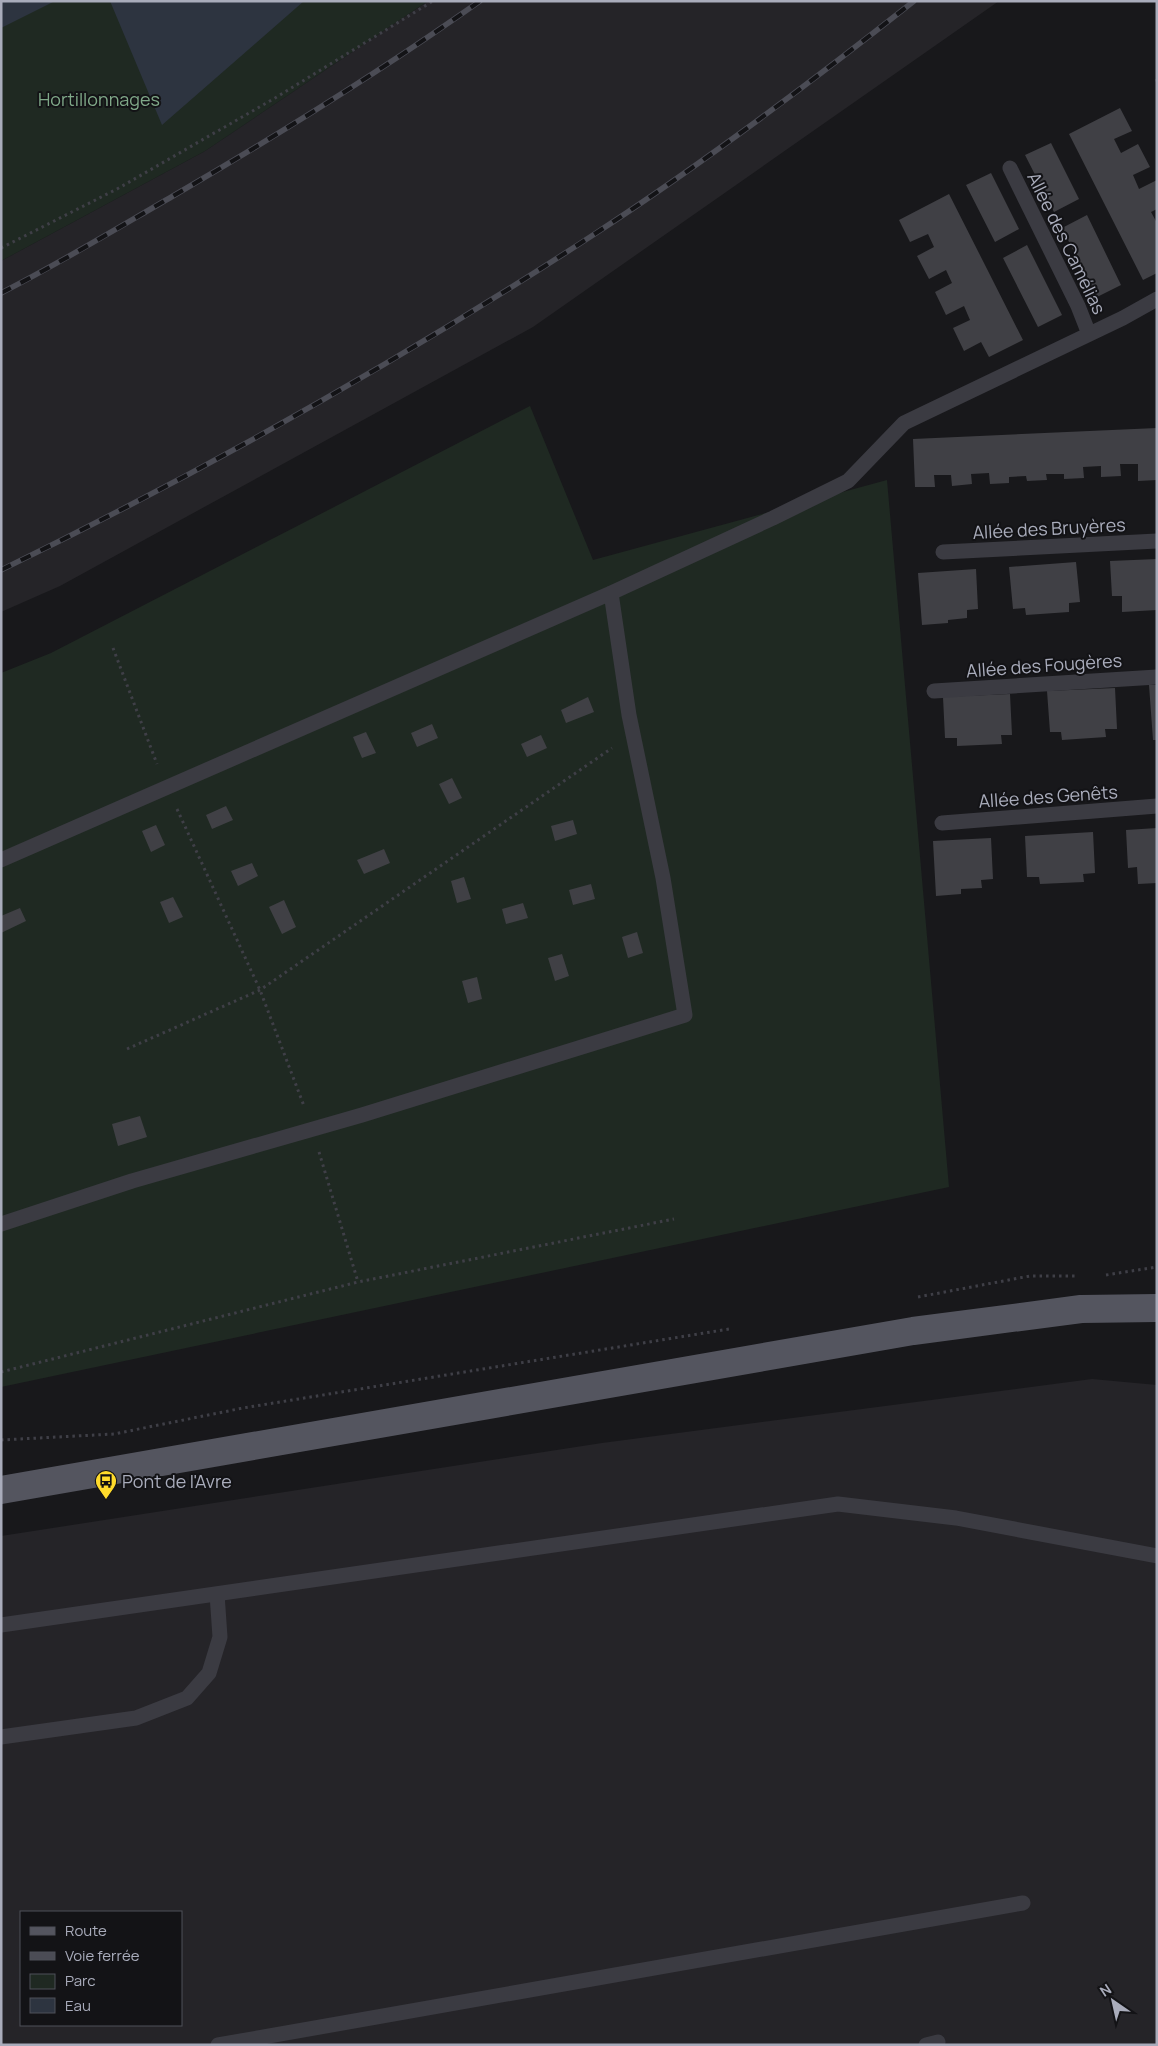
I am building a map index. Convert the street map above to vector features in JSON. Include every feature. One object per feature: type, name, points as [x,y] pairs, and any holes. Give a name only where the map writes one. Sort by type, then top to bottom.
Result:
[{"type":"main road","points":[[1,1490],[913,1331],[1081,1309],[1157,1308]]},
{"type":"lane","name":"Allée des Camélias","points":[[1010,168],[1078,306],[1089,334]]},
{"type":"lane","points":[[1,860],[611,594],[848,481],[904,423],[1089,334],[1157,299]]},
{"type":"lane","name":"Allée des Bruyères","points":[[942,552],[1157,541]]},
{"type":"lane","points":[[1,1224],[132,1181],[312,1129],[685,1015],[663,878],[633,734],[611,594]]},
{"type":"lane","name":"Allée des Fougères","points":[[934,691],[1157,677]]},
{"type":"lane","name":"Allée des Genêts","points":[[942,823],[1157,806]]},
{"type":"lane","points":[[1,1625],[838,1504],[956,1518],[1157,1556]]},
{"type":"lane","points":[[1,1737],[136,1718],[187,1698],[209,1673],[220,1637],[217,1594]]},
{"type":"lane","points":[[218,2045],[1023,1903]]},
{"type":"path","points":[[1,248],[117,189],[275,98],[433,1]]},
{"type":"path","points":[[113,648],[167,789],[220,898],[260,990],[312,1129],[358,1282]]},
{"type":"path","points":[[128,1048],[260,990],[633,734]]},
{"type":"path","points":[[1,1372],[358,1282],[674,1219]]},
{"type":"path","points":[[1098,1277],[1157,1267]]},
{"type":"path","points":[[909,1298],[1030,1276],[1079,1276]]},
{"type":"path","points":[[1,1440],[114,1434],[243,1408],[736,1328]]},
{"type":"shaded area","points":[[428,1],[999,1],[533,327],[60,586],[1,612],[1,261],[205,151]]},
{"type":"shaded area","points":[[1092,1379],[1157,1385],[1157,2045],[1,2045],[1,1536],[602,1443]]},
{"type":"green space","name":"Hortillonnages","points":[[1,1],[428,1],[205,151],[1,261]]},
{"type":"green space","points":[[530,406],[593,560],[887,480],[949,1187],[1,1387],[1,673],[51,653]]},
{"type":"water","points":[[1,1],[55,1],[1,28]]},
{"type":"water","points":[[110,1],[304,1],[162,125]]},
{"type":"building","points":[[1120,108],[1132,131],[1114,139],[1121,153],[1138,144],[1150,167],[1133,175],[1139,189],[1157,180],[1157,209],[1151,212],[1157,223],[1157,273],[1143,280],[1069,134]]},
{"type":"building","points":[[1051,143],[1079,199],[1054,212],[1025,155]]},
{"type":"building","points":[[991,173],[1019,229],[995,242],[966,185]]},
{"type":"building","points":[[949,194],[1023,340],[989,357],[981,342],[964,351],[953,328],[970,320],[964,306],[946,315],[935,292],[952,283],[946,270],[929,279],[917,256],[934,247],[928,234],[910,242],[899,220]]},
{"type":"building","points":[[1087,215],[1121,285],[1097,297],[1062,228]]},
{"type":"building","points":[[1027,245],[1062,315],[1038,327],[1003,258]]},
{"type":"building","points":[[1157,428],[1157,480],[1138,481],[1138,464],[1120,464],[1121,476],[1101,477],[1101,466],[1083,467],[1084,478],[1064,479],[1064,474],[1046,474],[1047,480],[1027,481],[1026,476],[1009,477],[1009,483],[990,484],[989,473],[971,474],[972,484],[952,486],[951,475],[934,475],[935,487],[915,487],[913,439]]},
{"type":"building","points":[[1157,559],[1157,610],[1122,612],[1122,596],[1112,596],[1110,561]]},
{"type":"building","points":[[1076,562],[1080,602],[1069,603],[1069,612],[1026,615],[1025,608],[1013,609],[1009,567]]},
{"type":"building","points":[[976,569],[978,609],[967,610],[967,618],[948,620],[948,623],[922,625],[918,573]]},
{"type":"building","points":[[1149,685],[1157,685],[1157,740],[1153,740]]},
{"type":"building","points":[[1115,688],[1117,729],[1105,729],[1106,737],[1062,740],[1061,732],[1050,732],[1047,691]]},
{"type":"building","points":[[1010,694],[1012,735],[1001,735],[1002,744],[957,746],[957,738],[945,738],[943,697]]},
{"type":"building","points":[[588,697],[594,712],[566,723],[561,710]]},
{"type":"building","points":[[432,724],[438,738],[417,747],[411,733]]},
{"type":"building","points":[[366,732],[376,753],[362,758],[353,737]]},
{"type":"building","points":[[541,735],[547,748],[527,757],[521,744]]},
{"type":"building","points":[[452,778],[462,798],[449,804],[439,784]]},
{"type":"building","points":[[226,806],[233,820],[212,829],[206,815]]},
{"type":"building","points":[[573,820],[577,834],[555,841],[551,826]]},
{"type":"building","points":[[156,825],[165,845],[151,852],[142,831]]},
{"type":"building","points":[[1157,828],[1157,883],[1138,884],[1137,867],[1128,868],[1126,830]]},
{"type":"building","points":[[1093,832],[1095,873],[1083,874],[1084,882],[1040,884],[1039,877],[1027,877],[1025,836]]},
{"type":"building","points":[[991,838],[993,879],[981,880],[982,888],[961,889],[961,894],[936,896],[933,841]]},
{"type":"building","points":[[384,849],[390,863],[364,874],[357,860]]},
{"type":"building","points":[[252,863],[258,876],[238,886],[231,871]]},
{"type":"building","points":[[464,877],[471,899],[457,903],[451,881]]},
{"type":"building","points":[[591,884],[595,899],[573,905],[569,890]]},
{"type":"building","points":[[173,897],[183,917],[169,923],[160,902]]},
{"type":"building","points":[[284,900],[296,927],[282,934],[269,907]]},
{"type":"building","points":[[523,903],[528,918],[506,924],[502,909]]},
{"type":"building","points":[[20,908],[26,921],[1,933],[1,916]]},
{"type":"building","points":[[637,932],[643,953],[628,958],[622,937]]},
{"type":"building","points":[[562,954],[569,976],[555,981],[548,958]]},
{"type":"building","points":[[477,977],[482,999],[468,1003],[462,981]]},
{"type":"building","points":[[140,1116],[147,1137],[118,1146],[112,1124]]},
{"type":"railway","points":[[1,293],[88,246],[251,150],[329,102],[480,1]]},
{"type":"railway","points":[[1,570],[227,454],[374,370],[519,283],[632,209],[714,152],[835,63],[914,1]]},
{"type":"place","name":"Pont de l'Avre","points":[[106,1500]]}]
